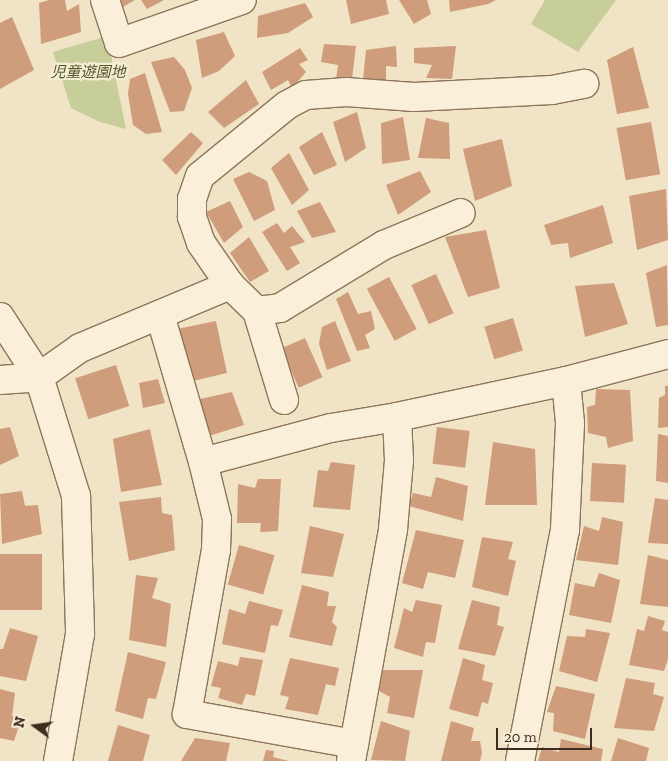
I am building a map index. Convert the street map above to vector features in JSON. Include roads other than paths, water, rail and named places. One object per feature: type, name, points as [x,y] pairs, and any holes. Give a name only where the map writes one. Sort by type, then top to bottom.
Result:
[{"type":"street","points":[[105,0],[119,43],[242,0]]},
{"type":"street","points":[[284,400],[257,311],[230,285],[201,243],[192,217],[192,200],[200,176],[287,105],[306,95],[346,92],[414,97],[552,90],[584,84]]},
{"type":"street","points":[[257,311],[280,308],[384,245],[461,214]]},
{"type":"street","points":[[0,380],[39,377],[80,348],[230,285]]},
{"type":"street","points":[[160,314],[203,462],[217,519],[216,550],[188,714],[353,752],[393,529],[399,460],[397,417]]},
{"type":"street","points":[[0,317],[39,377],[76,496],[80,634],[58,761]]},
{"type":"street","points":[[203,462],[331,428],[397,417],[566,381],[668,354]]},
{"type":"street","points":[[520,761],[565,530],[570,423],[566,381]]},
{"type":"park label","name":"児童遊園地","points":[[88,73]]}]
